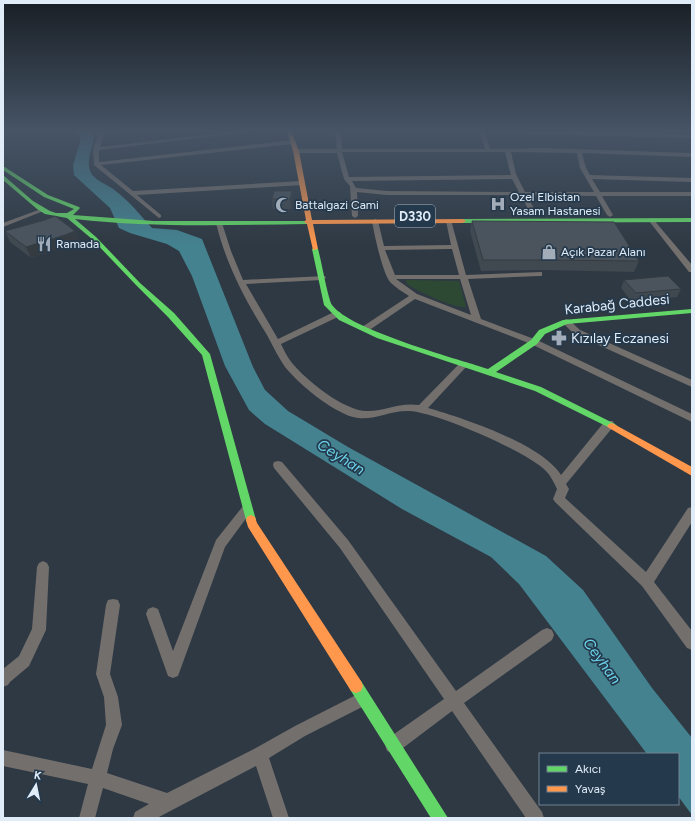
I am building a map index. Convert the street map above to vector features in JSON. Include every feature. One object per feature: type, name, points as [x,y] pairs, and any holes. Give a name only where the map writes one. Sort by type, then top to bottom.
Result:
[{"type":"main road","name":"D330","points":[[5,169],[46,196],[111,218],[148,223],[219,223],[355,216],[692,215]]},
{"type":"main road","points":[[299,169],[328,305],[342,318],[380,336],[538,389],[609,424],[692,472]]},
{"type":"main road","name":"D330","points":[[3,177],[46,211],[66,217],[111,218],[159,216],[376,221],[692,220]]},
{"type":"main road","points":[[46,211],[59,206],[73,206],[71,214],[66,217],[94,238],[138,284],[171,315],[206,354],[252,524],[440,818]]},
{"type":"main road","name":"Karabağ Caddesi","points":[[490,373],[534,342],[542,332],[566,322],[692,311]]},
{"type":"street","points":[[102,169],[118,183],[133,193],[159,216]]},
{"type":"street","points":[[344,169],[347,178],[353,186],[355,216]]},
{"type":"street","points":[[513,169],[515,177],[534,215]]},
{"type":"street","points":[[585,169],[610,215]]},
{"type":"street","points":[[347,178],[515,177]]},
{"type":"street","points":[[589,177],[692,180]]},
{"type":"street","points":[[133,193],[302,183]]},
{"type":"street","points":[[353,190],[387,193],[692,194]]},
{"type":"street","points":[[3,224],[46,211]]},
{"type":"street","points":[[652,220],[692,270]]},
{"type":"street","points":[[376,221],[381,248],[393,281],[414,296],[534,342],[692,418]]},
{"type":"street","points":[[449,221],[463,278],[478,320]]},
{"type":"street","points":[[219,223],[223,242],[251,301],[289,364],[302,378],[328,398],[352,413],[371,416],[397,408],[411,407],[421,409],[492,435],[531,454],[550,468],[560,484],[563,489],[559,499],[647,582],[692,643]]},
{"type":"street","points":[[381,248],[455,247]]},
{"type":"street","points":[[391,277],[463,278],[539,274]]},
{"type":"street","points":[[242,282],[322,278]]},
{"type":"street","points":[[365,329],[414,296]]},
{"type":"street","points":[[276,343],[337,314]]},
{"type":"street","points":[[566,322],[577,332],[692,384]]},
{"type":"street","points":[[421,409],[464,364]]},
{"type":"street","points":[[560,484],[609,424]]},
{"type":"street","points":[[278,465],[344,544],[536,818]]},
{"type":"street","points":[[153,614],[173,671],[220,544],[247,509]]},
{"type":"street","points":[[647,582],[692,512]]},
{"type":"street","points":[[3,680],[4,677],[24,661],[39,630],[43,567]]},
{"type":"street","points":[[86,818],[90,808],[96,778],[114,725],[111,696],[103,674],[113,605]]},
{"type":"street","points":[[393,745],[455,701],[492,672],[547,634]]},
{"type":"street","points":[[141,818],[168,802],[260,755],[300,731],[363,699]]},
{"type":"street","points":[[260,755],[281,818]]},
{"type":"street","points":[[3,758],[96,778],[168,802]]},
{"type":"green space","points":[[406,280],[459,281],[466,307],[454,305],[427,295],[407,284]]},
{"type":"water","name":"Ceyhan","points":[[73,169],[90,169],[95,178],[114,189],[122,196],[152,228],[177,230],[202,239],[253,367],[265,390],[288,411],[348,447],[546,556],[583,590],[652,688],[692,738],[692,815],[679,797],[679,753],[646,753],[519,584],[491,557],[402,509],[265,424],[249,410],[225,366],[192,276],[179,251],[167,244],[130,233],[119,228],[110,208],[74,175]]},
{"type":"building","points":[[274,191],[292,191],[290,199],[272,199]]},
{"type":"building","points":[[55,216],[75,231],[26,247],[5,231],[45,220]]},
{"type":"building","name":"Açık Pazar Alanı","points":[[472,221],[614,222],[639,261],[483,260]]},
{"type":"building","points":[[668,276],[681,289],[636,293],[624,280]]},
{"type":"traffic: fast","points":[[3,177],[23,196],[47,212],[56,215],[69,215],[77,208],[46,196],[5,169]]},
{"type":"traffic: fast","points":[[62,216],[123,222],[154,223],[307,222]]},
{"type":"traffic: fast","points":[[70,218],[94,238],[138,284],[171,315],[206,354],[251,520]]},
{"type":"traffic: fast","points":[[463,221],[692,220]]},
{"type":"traffic: fast","points":[[315,249],[328,305],[342,318],[380,336],[538,389],[612,426]]},
{"type":"traffic: fast","points":[[489,373],[534,342],[542,332],[566,322],[692,311]]},
{"type":"traffic: fast","points":[[356,686],[440,818]]},
{"type":"traffic: slow","points":[[300,169],[315,249]]},
{"type":"traffic: slow","points":[[307,222],[463,221]]},
{"type":"traffic: slow","points":[[612,426],[692,472]]},
{"type":"traffic: slow","points":[[251,520],[252,524],[356,686]]},
{"type":"place","name":"Ozel Elbistan Yasam Hastanesi","points":[[498,204]]},
{"type":"place","name":"Battalgazi Cami","points":[[283,205]]},
{"type":"place","name":"Ramada","points":[[44,244]]},
{"type":"place","name":"Açık Pazar Alanı","points":[[549,252]]},
{"type":"place","name":"Kızılay Eczanesi","points":[[559,338]]}]
